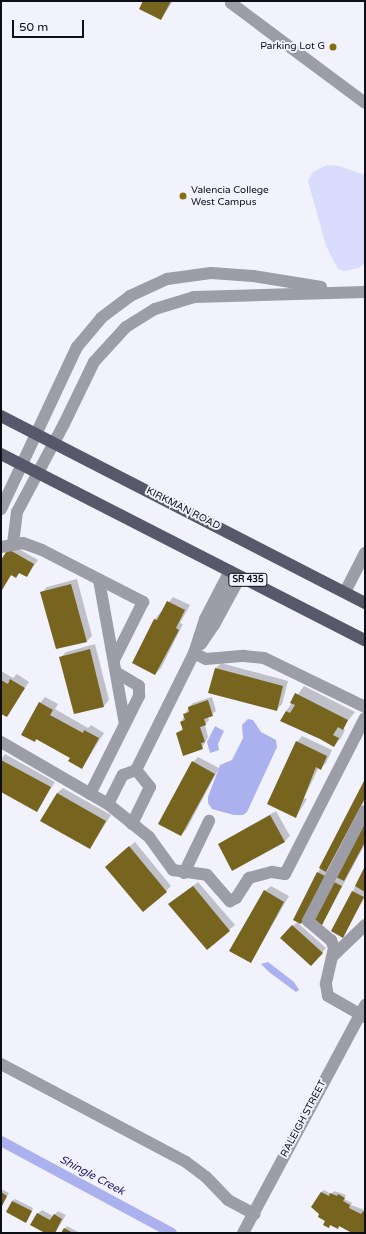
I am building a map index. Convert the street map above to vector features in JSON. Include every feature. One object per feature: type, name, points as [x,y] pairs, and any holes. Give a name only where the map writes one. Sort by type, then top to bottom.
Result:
[{"type":"main road","name":"KIRKMAN ROAD","points":[[1,416],[365,603]]},
{"type":"main road","name":"SR 435","points":[[1,454],[365,640]]},
{"type":"street","points":[[232,1],[231,4],[365,103]]},
{"type":"street","points":[[1,509],[78,347],[101,318],[130,296],[166,279],[211,273],[253,276],[340,291]]},
{"type":"street","points":[[14,544],[17,512],[54,444],[94,362],[126,327],[155,309],[194,297],[340,291],[365,292]]},
{"type":"street","points":[[1,547],[23,543],[42,550],[143,602],[114,660]]},
{"type":"street","points":[[345,592],[365,553]]},
{"type":"street","points":[[108,804],[123,775],[136,770],[194,653],[205,619],[235,574]]},
{"type":"street","points":[[99,580],[125,724]]},
{"type":"street","points":[[194,653],[206,659],[244,656],[264,658],[365,707]]},
{"type":"street","points":[[90,794],[139,696],[139,686],[116,672]]},
{"type":"street","points":[[1,742],[108,804],[149,837],[173,870],[184,873],[207,875],[230,901],[236,898],[250,878],[272,872],[285,874],[365,718]]},
{"type":"street","points":[[132,824],[150,787],[136,770]]},
{"type":"street","points":[[98,779],[116,789]]},
{"type":"street","points":[[364,1013],[328,996],[326,984],[332,957],[332,940],[308,922],[365,811]]},
{"type":"street","points":[[184,873],[209,821]]},
{"type":"street","points":[[332,957],[365,925]]},
{"type":"street","name":"RALEIGH STREET","points":[[243,1233],[364,1013]]},
{"type":"street","points":[[1,1064],[186,1162],[206,1177],[228,1200],[254,1214]]},
{"type":"shaded area","points":[[327,165],[339,166],[365,175],[365,263],[359,268],[344,271],[338,269],[326,246],[308,181],[313,172]]},
{"type":"water","points":[[248,719],[253,720],[261,732],[276,740],[277,747],[247,812],[243,815],[234,815],[212,809],[208,803],[208,797],[220,765],[232,760],[243,738],[242,725]]},
{"type":"water","points":[[215,726],[224,731],[218,744],[219,750],[210,753],[207,742]]},
{"type":"water","points":[[268,962],[294,982],[299,990],[296,992],[269,972],[261,964]]},
{"type":"building","points":[[143,1],[171,1],[161,20],[139,9]]},
{"type":"building","points":[[8,549],[34,564],[27,577],[19,573],[16,578],[11,575],[2,590],[1,560]]},
{"type":"building","points":[[71,584],[87,642],[56,649],[40,592]]},
{"type":"building","points":[[167,601],[185,610],[176,628],[179,630],[155,675],[132,663],[154,619],[157,620]]},
{"type":"building","points":[[90,649],[104,707],[74,714],[59,657]]},
{"type":"building","points":[[215,668],[283,686],[277,711],[208,693]]},
{"type":"building","points":[[10,679],[25,688],[7,717],[1,714],[1,680],[8,684]]},
{"type":"building","points":[[295,693],[348,720],[343,730],[338,727],[333,735],[339,738],[334,747],[280,721],[286,711],[290,713],[295,705],[290,703]]},
{"type":"building","points":[[208,700],[213,716],[204,719],[206,725],[200,727],[205,742],[201,743],[203,749],[183,756],[176,733],[183,730],[180,722],[185,720],[183,714],[189,712],[188,707]]},
{"type":"building","points":[[39,702],[53,710],[50,715],[83,733],[84,730],[99,738],[82,769],[68,761],[70,758],[36,739],[35,742],[21,735]]},
{"type":"building","points":[[296,741],[327,756],[321,770],[316,767],[296,818],[267,804]]},
{"type":"building","points":[[1,760],[51,787],[37,812],[1,792]]},
{"type":"building","points":[[192,761],[215,774],[181,836],[158,824]]},
{"type":"building","points":[[365,779],[365,798],[326,872],[319,868]]},
{"type":"building","points":[[57,793],[106,821],[90,849],[40,821]]},
{"type":"building","points":[[270,815],[285,842],[232,871],[218,844]]},
{"type":"building","points":[[365,822],[365,842],[344,881],[336,877]]},
{"type":"building","points":[[129,846],[167,892],[143,912],[105,867]]},
{"type":"building","points":[[365,866],[365,892],[355,886]]},
{"type":"building","points":[[317,872],[325,876],[301,924],[293,920]]},
{"type":"building","points":[[334,882],[342,886],[321,927],[313,923]]},
{"type":"building","points":[[193,886],[230,931],[207,950],[168,904]]},
{"type":"building","points":[[264,890],[284,902],[251,963],[229,951]]},
{"type":"building","points":[[352,891],[364,897],[343,938],[331,931]]},
{"type":"building","points":[[292,925],[323,953],[311,966],[280,938]]},
{"type":"building","points":[[1,1192],[7,1196],[1,1208]]},
{"type":"building","points":[[321,1192],[329,1196],[330,1193],[337,1196],[338,1194],[345,1198],[343,1201],[350,1205],[349,1208],[361,1214],[363,1211],[365,1213],[365,1233],[352,1233],[339,1226],[338,1229],[330,1225],[329,1228],[323,1225],[325,1221],[318,1217],[319,1214],[311,1207]]},
{"type":"building","points":[[12,1201],[32,1211],[26,1223],[6,1212]]},
{"type":"building","points":[[37,1213],[50,1220],[54,1214],[62,1219],[55,1233],[45,1233],[30,1225]]},
{"type":"building","points":[[64,1228],[73,1233],[61,1233]]},
{"type":"waterway","name":"Shingle Creek","points":[[1,1141],[172,1233]]},
{"type":"place","name":"Parking Lot G","points":[[333,47]]},
{"type":"place","name":"Valencia College West Campus","points":[[183,196]]}]
